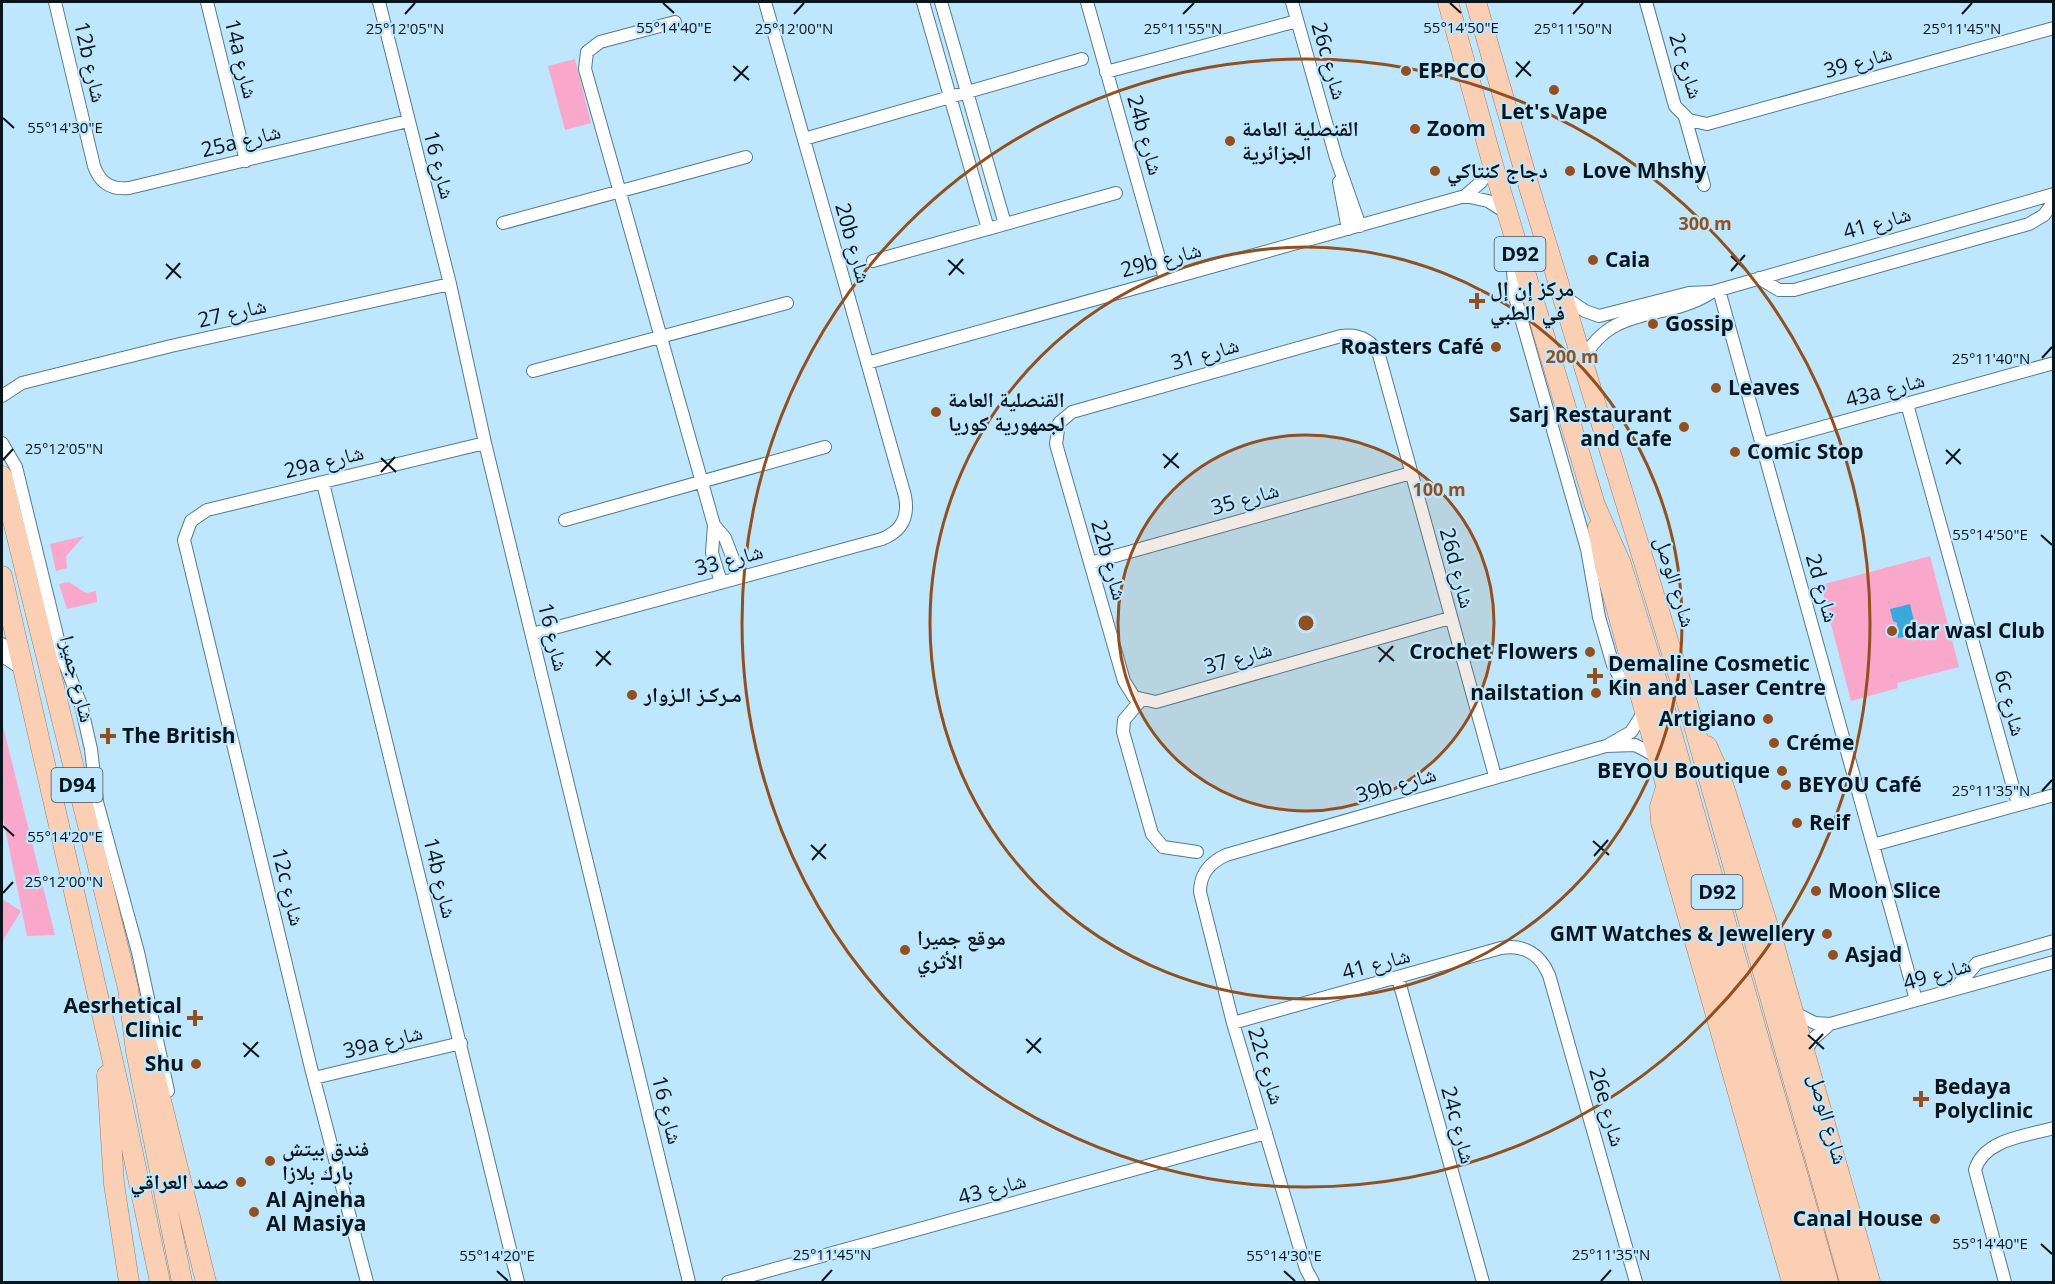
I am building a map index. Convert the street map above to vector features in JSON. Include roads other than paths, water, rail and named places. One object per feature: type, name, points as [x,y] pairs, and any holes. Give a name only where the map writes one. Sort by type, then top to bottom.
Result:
[{"type":"main road","name":"D92","points":[[1448,2],[1493,165],[1595,505],[1620,564],[1652,664],[1828,1282]]},
{"type":"main road","name":"شارع الوصل","points":[[1476,2],[1561,295],[1693,722],[1850,1282]]},
{"type":"main road","name":"شارع جميرا","points":[[2,476],[128,988],[136,1051],[182,1282]]},
{"type":"main road","name":"D92","points":[[1595,505],[1605,566],[1808,1282]]},
{"type":"main road","name":"D94","points":[[2,576],[160,1282]]},
{"type":"main road","points":[[1693,722],[1720,775],[1792,1011],[1870,1282]]},
{"type":"main road","points":[[1666,784],[1660,807],[1661,822],[1792,1282]]},
{"type":"main road","points":[[128,988],[148,1040],[206,1282]]},
{"type":"main road","points":[[106,1033],[113,1174],[129,1282]]},
{"type":"street","name":"12b شارع","points":[[55,2],[94,166]]},
{"type":"street","name":"14a شارع","points":[[207,2],[246,160]]},
{"type":"street","name":"شارع 16","points":[[379,2],[450,284],[485,443],[689,1282]]},
{"type":"street","name":"20b شارع","points":[[765,2],[905,496]]},
{"type":"street","points":[[923,2],[948,97],[988,229]]},
{"type":"street","points":[[941,2],[1005,224]]},
{"type":"street","name":"24b شارع","points":[[1087,2],[1166,279]]},
{"type":"street","name":"26c شارع","points":[[1292,2],[1354,227]]},
{"type":"street","name":"2c شارع","points":[[1646,2],[1672,97],[1685,117],[1707,124]]},
{"type":"street","points":[[1106,72],[1297,21]]},
{"type":"street","points":[[675,22],[600,42],[587,52],[585,69],[714,525],[712,553],[721,582]]},
{"type":"street","name":"شارع 39","points":[[1707,124],[2054,28]]},
{"type":"street","points":[[804,139],[1082,59]]},
{"type":"street","points":[[1685,117],[1704,185]]},
{"type":"street","name":"25a شارع","points":[[94,166],[103,182],[120,189],[408,121]]},
{"type":"street","points":[[503,223],[746,157]]},
{"type":"street","name":"29b شارع","points":[[867,363],[1465,196],[1481,182],[1493,165]]},
{"type":"street","points":[[873,261],[1116,193]]},
{"type":"street","name":"شارع 41","points":[[1582,361],[1590,345],[1610,326],[1698,300],[1715,291],[2054,194]]},
{"type":"street","points":[[1465,196],[1488,201],[1508,214]]},
{"type":"street","points":[[1759,278],[1779,290],[1794,290],[2029,224],[2044,215],[2054,202]]},
{"type":"street","points":[[1518,248],[1514,272],[1515,297],[1590,561],[1599,617],[1616,672],[1643,702]]},
{"type":"street","name":"شارع 27","points":[[2,381],[22,383],[450,284]]},
{"type":"street","name":"شارع 41","points":[[1561,295],[1585,311],[1599,316],[1689,292],[1715,291]]},
{"type":"street","name":"2d شارع","points":[[1715,291],[1762,444],[1916,1000]]},
{"type":"street","points":[[533,371],[787,303]]},
{"type":"street","name":"شارع 31","points":[[1059,423],[1072,412],[1297,348],[1349,335],[1365,339]]},
{"type":"street","name":"26d شارع","points":[[1365,339],[1378,355],[1495,776]]},
{"type":"street","points":[[2052,364],[2054,378]]},
{"type":"street","name":"43a شارع","points":[[1762,444],[2052,364]]},
{"type":"street","name":"شارع 27","points":[[2,396],[22,383]]},
{"type":"street","name":"6c شارع","points":[[1907,404],[2018,805]]},
{"type":"street","name":"22b شارع","points":[[1059,423],[1056,444],[1126,687],[1141,700]]},
{"type":"street","points":[[2,443],[16,467],[62,656],[81,705],[91,749],[97,802],[138,952],[211,1282]]},
{"type":"street","name":"29a شارع","points":[[207,510],[485,443]]},
{"type":"street","points":[[565,520],[825,447]]},
{"type":"street","name":"شارع 35","points":[[1090,563],[1411,473]]},
{"type":"street","name":"14b شارع","points":[[323,483],[518,1282]]},
{"type":"street","name":"شارع 33","points":[[532,634],[892,535],[905,518],[905,496]]},
{"type":"street","name":"12c شارع","points":[[207,510],[196,516],[186,530],[185,550],[314,1078],[367,1282]]},
{"type":"street","points":[[714,525],[725,538],[740,577]]},
{"type":"street","name":"شارع 37","points":[[1141,700],[1156,702],[1450,618]]},
{"type":"street","points":[[2,644],[7,659],[25,671]]},
{"type":"street","points":[[1141,700],[1124,720],[1124,732],[1152,834],[1163,847],[1197,852]]},
{"type":"street","name":"39b شارع","points":[[1606,746],[1631,732],[1643,702]]},
{"type":"street","name":"39b شارع","points":[[1203,873],[1226,855],[1606,746],[1635,745],[1658,757]]},
{"type":"street","points":[[1873,845],[2054,795]]},
{"type":"street","name":"22c شارع","points":[[1203,873],[1200,892],[1233,1023],[1306,1269],[1313,1282]]},
{"type":"street","points":[[1955,989],[1977,963],[2054,941]]},
{"type":"street","name":"شارع 41","points":[[1233,1023],[1501,948],[1520,947],[1528,950]]},
{"type":"street","name":"26e شارع","points":[[1528,950],[1538,956],[1549,975],[1636,1282]]},
{"type":"street","name":"شارع 49","points":[[1830,1024],[2054,962]]},
{"type":"street","name":"24c شارع","points":[[1398,978],[1483,1282]]},
{"type":"street","points":[[1792,1011],[1815,1023],[1830,1024]]},
{"type":"street","points":[[1804,1053],[1814,1039],[1830,1024]]},
{"type":"street","name":"39a شارع","points":[[314,1078],[461,1043]]},
{"type":"street","points":[[2005,1282],[1976,1180],[1978,1160],[1993,1146],[2054,1128]]},
{"type":"street","name":"شارع 43","points":[[728,1282],[1266,1133]]},
{"type":"street","name":"22c شارع","points":[[1305,1282],[1306,1269]]},
{"type":"water","points":[[1910,604],[1917,634],[1898,638],[1897,623],[1893,621],[1890,609]]},
{"type":"place","name":"EPPCO","points":[[1406,71]]},
{"type":"place","name":"Let's Vape","points":[[1554,90]]},
{"type":"place","name":"Zoom","points":[[1415,129]]},
{"type":"place","name":"القنصلية العامة الجزائرية","points":[[1230,141]]},
{"type":"place","name":"دجاج كنتاكي","points":[[1435,171]]},
{"type":"place","name":"Love Mhshy","points":[[1570,171]]},
{"type":"place","name":"Caia","points":[[1593,260]]},
{"type":"place","name":"مركز إن إل في الطبي","points":[[1477,301]]},
{"type":"place","name":"Gossip","points":[[1653,324]]},
{"type":"place","name":"Roasters Café","points":[[1496,347]]},
{"type":"place","name":"Leaves","points":[[1716,388]]},
{"type":"place","name":"القنصلية العامة لجمهورية كوريا","points":[[936,412]]},
{"type":"place","name":"Sarj Restaurant and Cafe","points":[[1684,427]]},
{"type":"place","name":"Comic Stop","points":[[1735,452]]},
{"type":"place","name":"dar wasl Club","points":[[1892,631]]},
{"type":"place","name":"Crochet Flowers","points":[[1590,652]]},
{"type":"place","name":"Demaline Cosmetic Kin and Laser Centre","points":[[1595,676]]},
{"type":"place","name":"nailstation","points":[[1596,693]]},
{"type":"place","name":"مـركـز الـزوار","points":[[632,695]]},
{"type":"place","name":"Artigiano","points":[[1768,719]]},
{"type":"place","name":"The British","points":[[108,736]]},
{"type":"place","name":"Créme","points":[[1774,743]]},
{"type":"place","name":"BEYOU Boutique","points":[[1782,771]]},
{"type":"place","name":"BEYOU Café","points":[[1786,785]]},
{"type":"place","name":"Reif","points":[[1797,823]]},
{"type":"place","name":"Moon Slice","points":[[1816,891]]},
{"type":"place","name":"GMT Watches & Jewellery","points":[[1827,934]]},
{"type":"place","name":"موقع جميرا الأثري","points":[[905,950]]},
{"type":"place","name":"Asjad","points":[[1833,955]]},
{"type":"place","name":"Aesrhetical Clinic","points":[[195,1018]]},
{"type":"place","name":"Shu","points":[[196,1064]]},
{"type":"place","name":"Bedaya Polyclinic","points":[[1921,1099]]},
{"type":"place","name":"فندق بيتش بارك بلازا","points":[[270,1161]]},
{"type":"place","name":"صمد العراقي","points":[[241,1182]]},
{"type":"place","name":"Al Ajneha Al Masiya","points":[[254,1212]]},
{"type":"place","name":"Canal House","points":[[1935,1219]]}]
